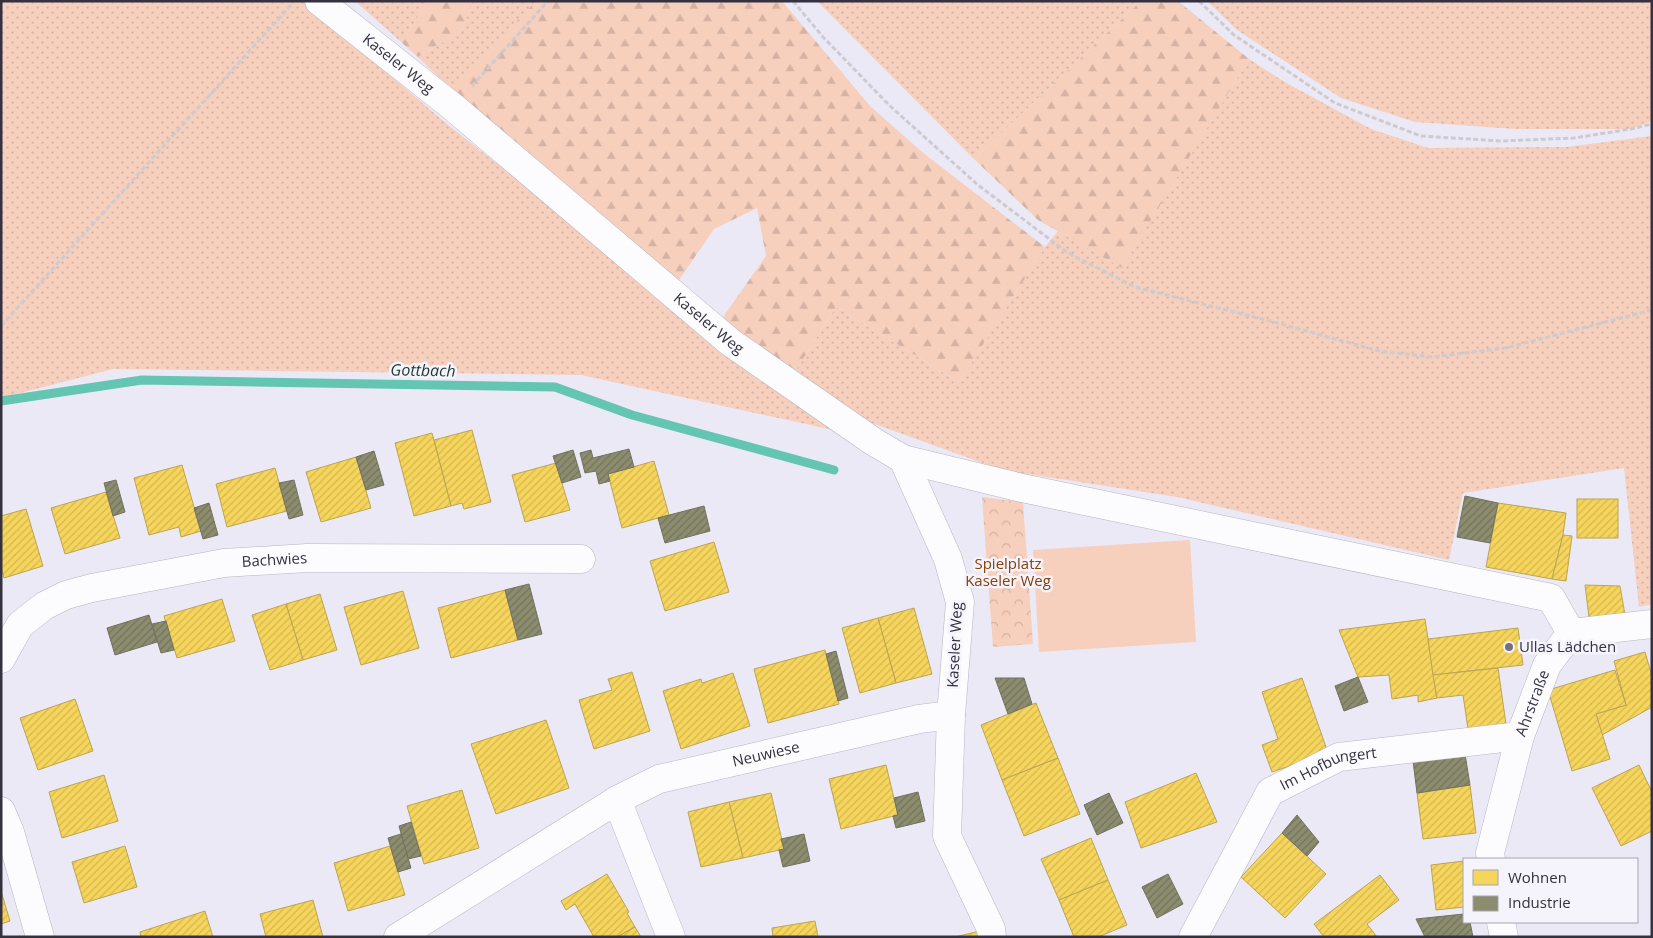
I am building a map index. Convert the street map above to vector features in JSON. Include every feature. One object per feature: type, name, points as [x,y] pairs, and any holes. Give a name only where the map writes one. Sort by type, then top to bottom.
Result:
[{"type":"street","name":"Kaseler Weg","points":[[319,1],[453,107],[730,342],[874,442],[903,458],[948,559],[960,602],[952,715],[947,836],[991,930],[992,937]]},
{"type":"street","points":[[903,458],[1022,488],[1552,598],[1571,633],[1652,624]]},
{"type":"street","name":"Bachwies","points":[[1,659],[20,625],[44,606],[66,595],[92,588],[224,563],[307,558],[581,559]]},
{"type":"street","name":"Ahrstraße","points":[[1491,858],[1490,853],[1520,736],[1547,665],[1571,633]]},
{"type":"street","name":"Neuwiese","points":[[398,937],[617,800],[659,780],[919,719],[952,715]]},
{"type":"street","name":"Im Hofbungert","points":[[1193,937],[1270,792],[1339,757],[1520,736]]},
{"type":"street","points":[[617,800],[671,937]]},
{"type":"street","points":[[1,810],[10,832],[40,937]]},
{"type":"street","points":[[1502,923],[1504,937]]},
{"type":"path","points":[[1,326],[295,1]]},
{"type":"path","points":[[453,107],[548,1]]},
{"type":"path","points":[[793,1],[823,37],[890,106],[978,185],[1068,253],[1134,287],[1379,351],[1432,357],[1504,348],[1652,310]]},
{"type":"path","points":[[1199,1],[1234,36],[1335,103],[1421,136],[1501,141],[1574,138],[1652,124]]},
{"type":"green space","points":[[1,1],[304,1],[448,125],[838,431],[581,375],[113,369],[1,398]]},
{"type":"green space","points":[[355,1],[429,1],[401,42]]},
{"type":"green space","points":[[429,1],[473,1],[461,31],[418,57],[401,42]]},
{"type":"green space","points":[[473,1],[541,1],[456,94],[418,57],[461,31]]},
{"type":"green space","points":[[536,1],[782,1],[870,106],[922,152],[1045,247],[959,382],[836,307],[794,373],[721,320],[766,256],[757,208],[714,229],[679,280],[656,267],[451,90]]},
{"type":"green space","points":[[817,1],[1141,1],[974,159]]},
{"type":"green space","points":[[1141,1],[1178,1],[1249,59],[1122,268],[1038,220],[974,159]]},
{"type":"green space","points":[[1207,1],[1652,1],[1652,121],[1631,129],[1515,129],[1415,122],[1341,98],[1237,30]]},
{"type":"green space","points":[[1249,59],[1283,81],[1371,129],[1428,148],[1567,147],[1652,136],[1652,604],[1639,607],[1624,468],[1463,493],[1449,560],[1177,497],[1002,470],[872,423],[794,373],[836,307],[959,382],[1045,247],[1058,231],[1122,267]]},
{"type":"green space","name":"Spielplatz Kaseler Weg","points":[[982,497],[1023,502],[1033,644],[993,647]]},
{"type":"green space","points":[[1190,540],[1196,642],[1039,652],[1033,550]]},
{"type":"building: Wohnen","points":[[472,430],[491,502],[464,509],[462,503],[451,506],[434,440]]},
{"type":"building: Wohnen","points":[[432,433],[451,506],[414,516],[395,443]]},
{"type":"building: Wohnen","points":[[356,457],[371,508],[321,522],[306,472]]},
{"type":"building: Wohnen","points":[[654,461],[669,515],[622,528],[608,474]]},
{"type":"building: Wohnen","points":[[556,463],[570,510],[525,522],[512,475]]},
{"type":"building: Wohnen","points":[[182,465],[201,531],[181,537],[179,527],[149,535],[134,478]]},
{"type":"building: Wohnen","points":[[275,468],[287,511],[227,527],[216,484]]},
{"type":"building: Wohnen","points":[[106,492],[120,538],[65,554],[51,508]]},
{"type":"building: Wohnen","points":[[1577,499],[1618,499],[1618,538],[1577,538]]},
{"type":"building: Wohnen","points":[[1498,503],[1566,513],[1563,535],[1552,579],[1486,567]]},
{"type":"building: Wohnen","points":[[26,509],[43,566],[4,578],[1,567],[1,516]]},
{"type":"building: Wohnen","points":[[1563,535],[1572,536],[1566,581],[1552,579]]},
{"type":"building: Wohnen","points":[[714,542],[729,592],[665,611],[650,561]]},
{"type":"building: Wohnen","points":[[1585,585],[1620,586],[1625,615],[1589,617]]},
{"type":"building: Wohnen","points":[[505,590],[518,640],[451,658],[438,608]]},
{"type":"building: Wohnen","points":[[403,591],[419,648],[361,665],[344,607]]},
{"type":"building: Wohnen","points":[[320,594],[337,650],[303,660],[286,604]]},
{"type":"building: Wohnen","points":[[222,599],[235,641],[177,658],[164,616]]},
{"type":"building: Wohnen","points":[[286,604],[303,660],[270,670],[252,615]]},
{"type":"building: Wohnen","points":[[914,608],[932,674],[896,683],[878,618]]},
{"type":"building: Wohnen","points":[[878,618],[896,683],[860,693],[842,628]]},
{"type":"building: Wohnen","points":[[1425,619],[1437,698],[1418,702],[1418,695],[1392,699],[1389,675],[1358,677],[1339,630]]},
{"type":"building: Wohnen","points":[[1518,628],[1523,665],[1433,675],[1428,639]]},
{"type":"building: Wohnen","points":[[825,650],[839,704],[768,723],[754,669]]},
{"type":"building: Wohnen","points":[[1645,652],[1652,676],[1652,707],[1602,735],[1596,714],[1626,705],[1614,661]]},
{"type":"building: Wohnen","points":[[1498,668],[1506,724],[1468,729],[1463,695],[1437,698],[1433,675]]},
{"type":"building: Wohnen","points":[[1615,670],[1626,705],[1596,714],[1610,759],[1572,771],[1548,690]]},
{"type":"building: Wohnen","points":[[632,672],[650,731],[594,749],[579,700],[612,690],[608,679]]},
{"type":"building: Wohnen","points":[[733,673],[750,726],[681,749],[663,691],[701,679],[702,683]]},
{"type":"building: Wohnen","points":[[1302,678],[1328,753],[1272,772],[1262,745],[1278,739],[1262,692]]},
{"type":"building: Wohnen","points":[[75,699],[93,751],[38,770],[20,718]]},
{"type":"building: Wohnen","points":[[1036,703],[1058,758],[1002,780],[981,725]]},
{"type":"building: Wohnen","points":[[546,720],[569,788],[496,814],[471,744]]},
{"type":"building: Wohnen","points":[[1058,758],[1080,814],[1024,836],[1002,780]]},
{"type":"building: Wohnen","points":[[886,765],[898,815],[841,829],[829,779]]},
{"type":"building: Wohnen","points":[[1639,765],[1652,792],[1652,831],[1621,846],[1592,788]]},
{"type":"building: Wohnen","points":[[1196,773],[1217,822],[1141,848],[1125,802]]},
{"type":"building: Wohnen","points":[[104,775],[118,821],[62,838],[49,792]]},
{"type":"building: Wohnen","points":[[1470,785],[1476,833],[1423,839],[1417,793]]},
{"type":"building: Wohnen","points":[[462,790],[479,848],[424,864],[407,806]]},
{"type":"building: Wohnen","points":[[771,793],[784,849],[743,858],[729,802]]},
{"type":"building: Wohnen","points":[[729,802],[743,858],[701,867],[688,812]]},
{"type":"building: Wohnen","points":[[1282,833],[1326,874],[1285,918],[1241,877]]},
{"type":"building: Wohnen","points":[[1091,838],[1108,880],[1059,900],[1041,859]]},
{"type":"building: Wohnen","points":[[125,846],[137,887],[84,903],[72,862]]},
{"type":"building: Wohnen","points":[[390,846],[405,895],[348,911],[334,863]]},
{"type":"building: Wohnen","points":[[1463,861],[1463,907],[1436,910],[1431,865]]},
{"type":"building: Wohnen","points":[[607,874],[629,912],[627,913],[635,927],[617,937],[594,937],[575,904],[566,910],[561,901]]},
{"type":"building: Wohnen","points":[[1380,875],[1399,900],[1367,924],[1377,937],[1324,937],[1314,924]]},
{"type":"building: Wohnen","points":[[1108,880],[1127,925],[1098,937],[1074,937],[1059,900]]},
{"type":"building: Wohnen","points":[[1,891],[10,921],[1,924]]},
{"type":"building: Wohnen","points":[[313,900],[323,937],[266,937],[260,914]]},
{"type":"building: Wohnen","points":[[205,911],[213,937],[141,937],[140,932]]},
{"type":"building: Wohnen","points":[[815,921],[818,937],[773,937],[772,928]]},
{"type":"building: Wohnen","points":[[635,927],[641,937],[617,937]]},
{"type":"building: Wohnen","points":[[980,931],[981,937],[955,937]]},
{"type":"building: Industrie","points":[[629,449],[634,467],[608,474],[610,481],[599,484],[596,471],[585,473],[580,453],[591,450],[593,458]]},
{"type":"building: Industrie","points":[[573,450],[581,477],[562,483],[553,456]]},
{"type":"building: Industrie","points":[[374,451],[384,485],[366,490],[356,457]]},
{"type":"building: Industrie","points":[[116,480],[125,512],[113,516],[104,483]]},
{"type":"building: Industrie","points":[[294,480],[303,515],[289,519],[279,483]]},
{"type":"building: Industrie","points":[[1465,496],[1498,503],[1490,543],[1457,537]]},
{"type":"building: Industrie","points":[[209,503],[218,535],[203,539],[194,508]]},
{"type":"building: Industrie","points":[[704,506],[710,531],[665,543],[658,518]]},
{"type":"building: Industrie","points":[[529,584],[542,634],[518,640],[505,590]]},
{"type":"building: Industrie","points":[[149,615],[157,642],[115,655],[107,628]]},
{"type":"building: Industrie","points":[[166,621],[174,650],[161,653],[152,624]]},
{"type":"building: Industrie","points":[[836,651],[848,698],[838,701],[826,654]]},
{"type":"building: Industrie","points":[[1358,677],[1368,702],[1344,711],[1335,686]]},
{"type":"building: Industrie","points":[[995,678],[1024,678],[1032,704],[1008,714]]},
{"type":"building: Industrie","points":[[1465,754],[1470,785],[1417,793],[1413,761]]},
{"type":"building: Industrie","points":[[918,792],[925,821],[896,828],[893,816],[898,815],[894,798]]},
{"type":"building: Industrie","points":[[1109,793],[1123,823],[1097,835],[1084,805]]},
{"type":"building: Industrie","points":[[1297,815],[1319,842],[1307,856],[1282,833]]},
{"type":"building: Industrie","points":[[411,822],[421,856],[408,859],[399,826]]},
{"type":"building: Industrie","points":[[401,834],[411,868],[398,872],[388,838]]},
{"type":"building: Industrie","points":[[804,834],[810,861],[783,867],[779,850],[784,849],[781,839]]},
{"type":"building: Industrie","points":[[1168,874],[1183,904],[1157,918],[1142,887]]},
{"type":"building: Industrie","points":[[1463,914],[1463,923],[1470,923],[1473,937],[1425,937],[1416,919]]},
{"type":"waterway","name":"Gottbach","points":[[1,401],[142,380],[555,387],[632,415],[834,470]]},
{"type":"place","name":"Ullas Lädchen","points":[[1509,647]]}]
